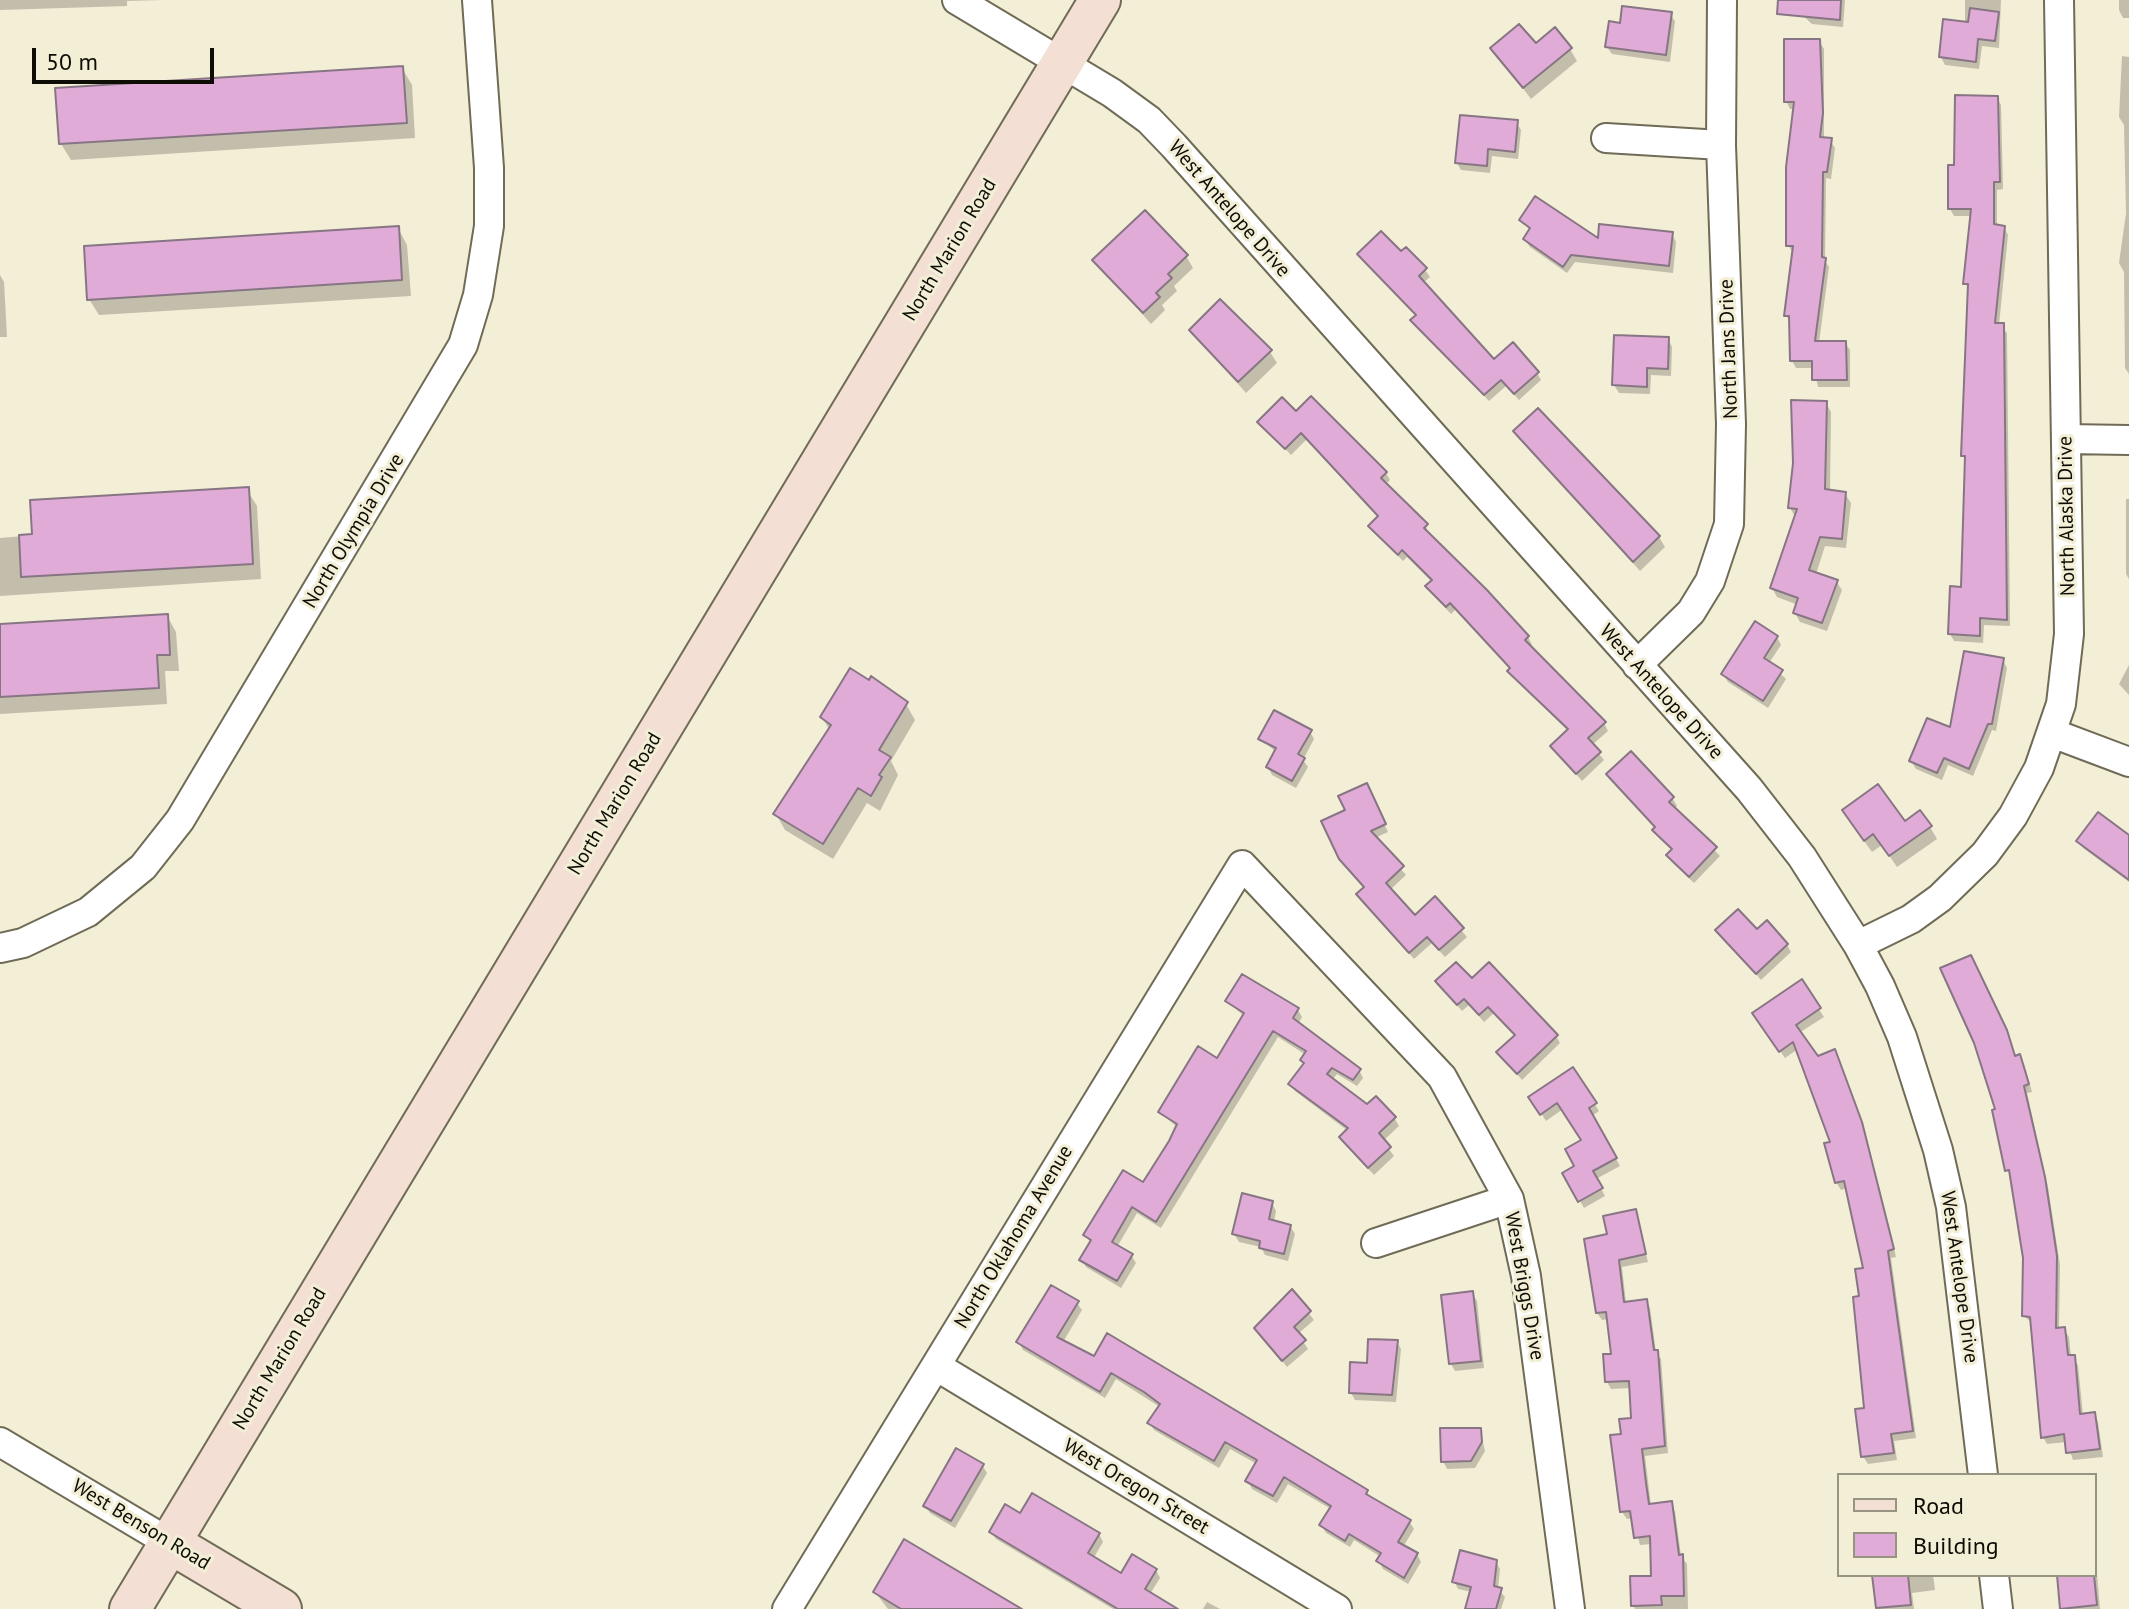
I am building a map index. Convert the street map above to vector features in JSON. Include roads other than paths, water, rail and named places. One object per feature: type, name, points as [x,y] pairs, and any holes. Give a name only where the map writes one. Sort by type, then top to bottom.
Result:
[{"type":"main road","name":"North Marion Road","points":[[130,1609],[1100,0]]},
{"type":"main road","name":"West Benson Road","points":[[170,1543],[281,1609]]},
{"type":"street","name":"North Olympia Drive","points":[[0,948],[23,943],[88,912],[143,867],[180,820],[463,345],[478,295],[489,226],[489,168],[477,0]]},
{"type":"street","name":"West Antelope Drive","points":[[957,0],[1063,62],[1149,120],[1776,821],[1858,945],[1902,1037],[1938,1150],[1951,1207],[1983,1473]]},
{"type":"street","name":"North Jans Drive","points":[[1637,665],[1691,612],[1710,581],[1729,524],[1731,424],[1721,145],[1722,0]]},
{"type":"street","name":"North Alaska Drive","points":[[1858,945],[1911,919],[1940,898],[1985,854],[2013,816],[2039,768],[2052,733],[2065,680],[2069,634],[2059,0]]},
{"type":"street","points":[[1606,138],[1721,145]]},
{"type":"street","points":[[2066,439],[2129,440]]},
{"type":"street","points":[[2052,733],[2129,762]]},
{"type":"street","name":"West Briggs Drive","points":[[1242,865],[1442,1077],[1509,1199],[1526,1276],[1570,1609]]},
{"type":"street","name":"North Oklahoma Avenue","points":[[787,1609],[1242,865]]},
{"type":"street","points":[[1376,1243],[1509,1199]]},
{"type":"street","name":"West Oregon Street","points":[[936,1366],[1337,1609]]},
{"type":"street","name":"West Benson Road","points":[[0,1442],[170,1543]]},
{"type":"street","points":[[1994,1577],[1998,1609]]}]
